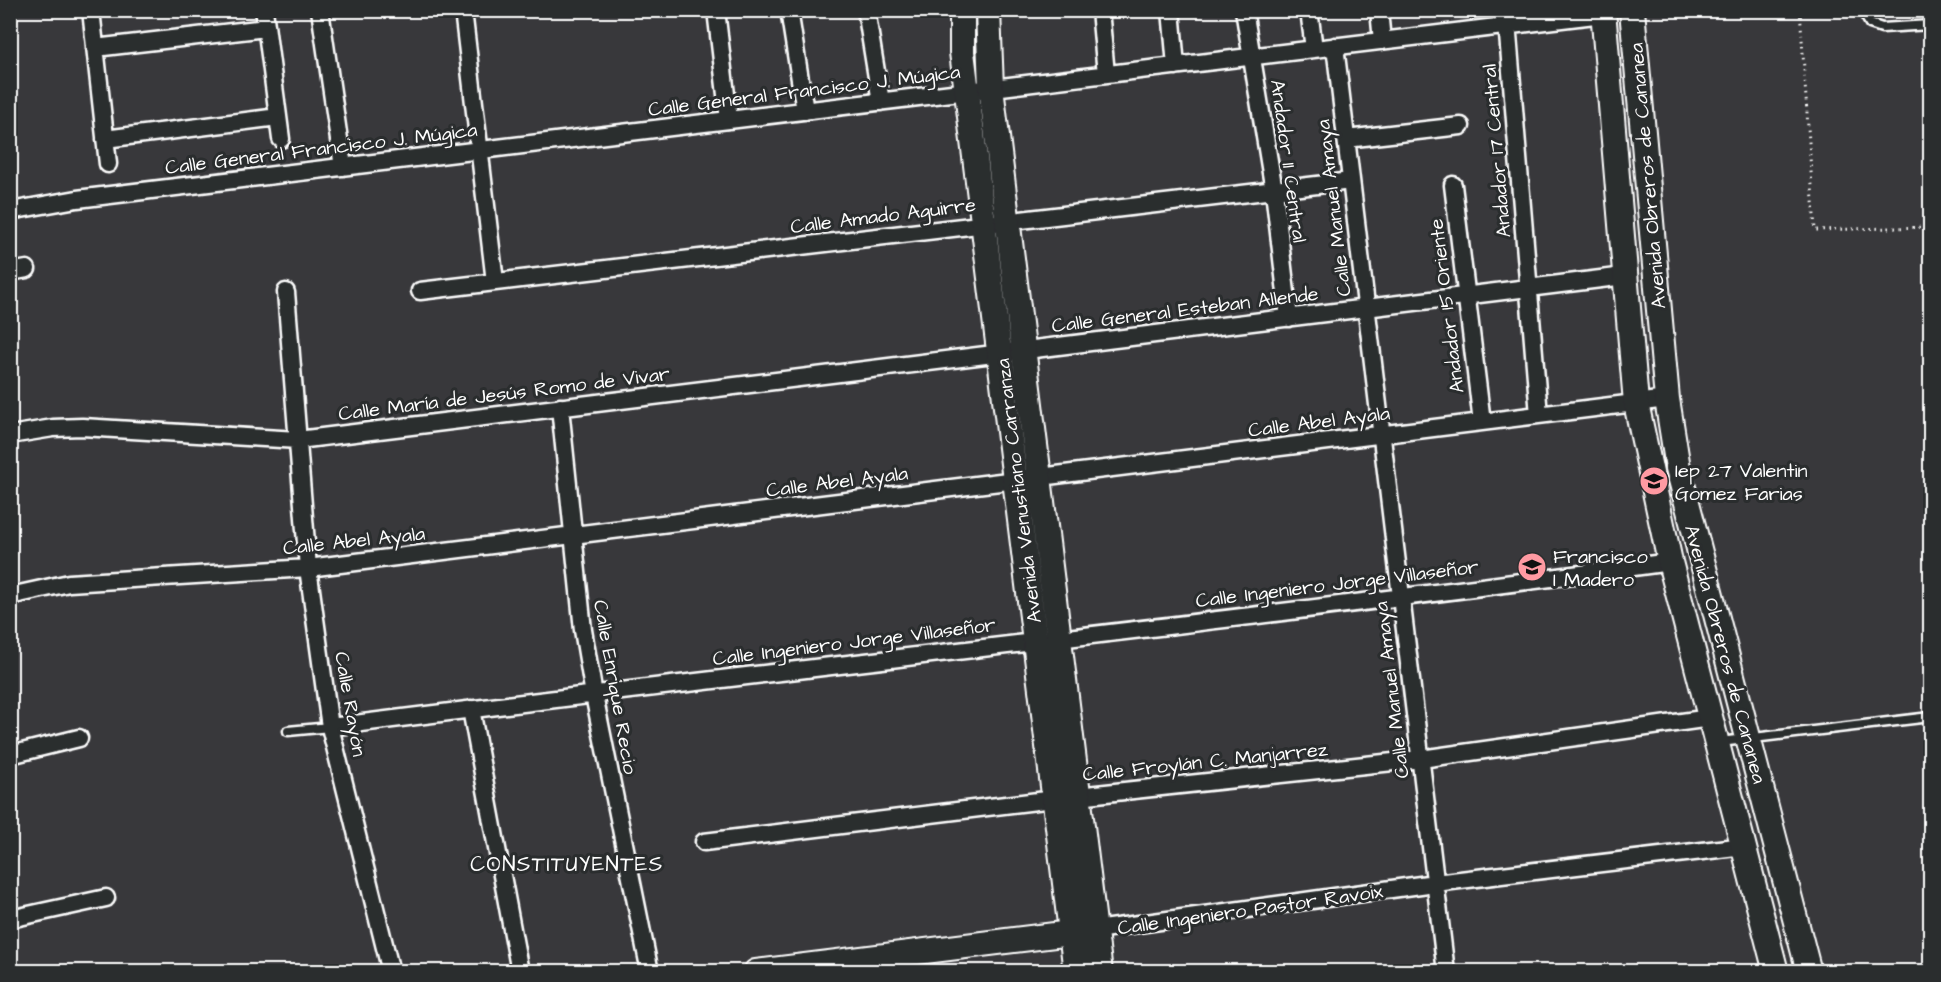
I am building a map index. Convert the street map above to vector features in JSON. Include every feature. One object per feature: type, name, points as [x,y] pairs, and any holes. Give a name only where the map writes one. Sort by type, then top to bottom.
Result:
[{"type":"street","points":[[90,10],[108,164]]},
{"type":"street","points":[[264,10],[281,138]]},
{"type":"street","points":[[320,10],[343,167]]},
{"type":"street","points":[[463,10],[495,282]]},
{"type":"street","points":[[716,10],[729,120]]},
{"type":"street","points":[[789,10],[805,111]]},
{"type":"street","points":[[866,10],[880,102]]},
{"type":"street","name":"Avenida Venustiano Carranza","points":[[962,10],[979,90],[1066,798],[1071,933],[1076,972]]},
{"type":"street","name":"Avenida Venustiano Carranza","points":[[979,90],[988,10]]},
{"type":"street","points":[[1100,10],[1106,74]]},
{"type":"street","points":[[1171,10],[1176,66]]},
{"type":"street","name":"Andador 11 Central","points":[[1244,10],[1274,191],[1289,318]]},
{"type":"street","points":[[1310,10],[1314,49]]},
{"type":"street","points":[[1379,10],[1382,41]]},
{"type":"street","name":"Avenida Obreros de Cananea","points":[[1632,10],[1667,399],[1678,468],[1809,972]]},
{"type":"street","name":"Calle General Francisco J. Múgica","points":[[10,212],[77,199],[1382,41],[1506,18],[1603,12]]},
{"type":"street","name":"Avenida Obreros de Cananea","points":[[1603,12],[1636,403],[1670,562],[1776,972]]},
{"type":"street","name":"Andador 17 Central","points":[[1506,18],[1539,415]]},
{"type":"street","points":[[95,48],[266,28]]},
{"type":"street","name":"Calle Manuel Amaya","points":[[1335,46],[1446,972]]},
{"type":"street","points":[[105,140],[278,117]]},
{"type":"street","points":[[1346,140],[1461,126]]},
{"type":"street","name":"Calle Amado Aguirre","points":[[420,291],[1352,182]]},
{"type":"street","name":"Andador 15 Oriente","points":[[1453,185],[1482,422]]},
{"type":"street","name":"Calle General Esteban Allende","points":[[1012,351],[1625,276]]},
{"type":"street","name":"Calle Rayón","points":[[286,292],[308,568],[330,727],[391,972]]},
{"type":"street","name":"Calle María de Jesús Romo de Vivar","points":[[10,435],[53,428],[81,428],[298,440],[1012,351]]},
{"type":"street","name":"Calle Abel Ayala","points":[[10,596],[69,583],[308,568],[1667,399]]},
{"type":"street","name":"Calle Enrique Recio","points":[[560,407],[572,536],[594,695],[650,972]]},
{"type":"street","name":"Calle Ingeniero Jorge Villaseñor","points":[[330,727],[1047,638],[1401,598],[1670,562]]},
{"type":"street","points":[[471,709],[520,972]]},
{"type":"street","name":"Calle Froylán C. Manjarrez","points":[[704,842],[1066,798],[1421,759],[1710,718]]},
{"type":"street","points":[[10,755],[79,738]]},
{"type":"street","name":"Avenida Venustiano Carranza","points":[[1066,798],[1095,930],[1100,972]]},
{"type":"street","name":"Calle Ingeniero Pastor Ravoix","points":[[756,972],[1095,930],[1436,883],[1744,846]]},
{"type":"street","points":[[10,919],[106,898]]},
{"type":"lane","points":[[1862,10],[1870,24],[1882,28],[1930,25]]},
{"type":"lane","points":[[1717,743],[1930,717]]},
{"type":"lane","points":[[288,731],[330,727]]},
{"type":"path","points":[[1800,10],[1815,230],[1930,227]]},
{"type":"place","name":"Iep 27 Valentin Gomez Farias","points":[[1654,481]]},
{"type":"place","name":"Francisco I Madero","points":[[1532,567]]},
{"type":"district","name":"CONSTITUYENTES","points":[[567,864]]}]
